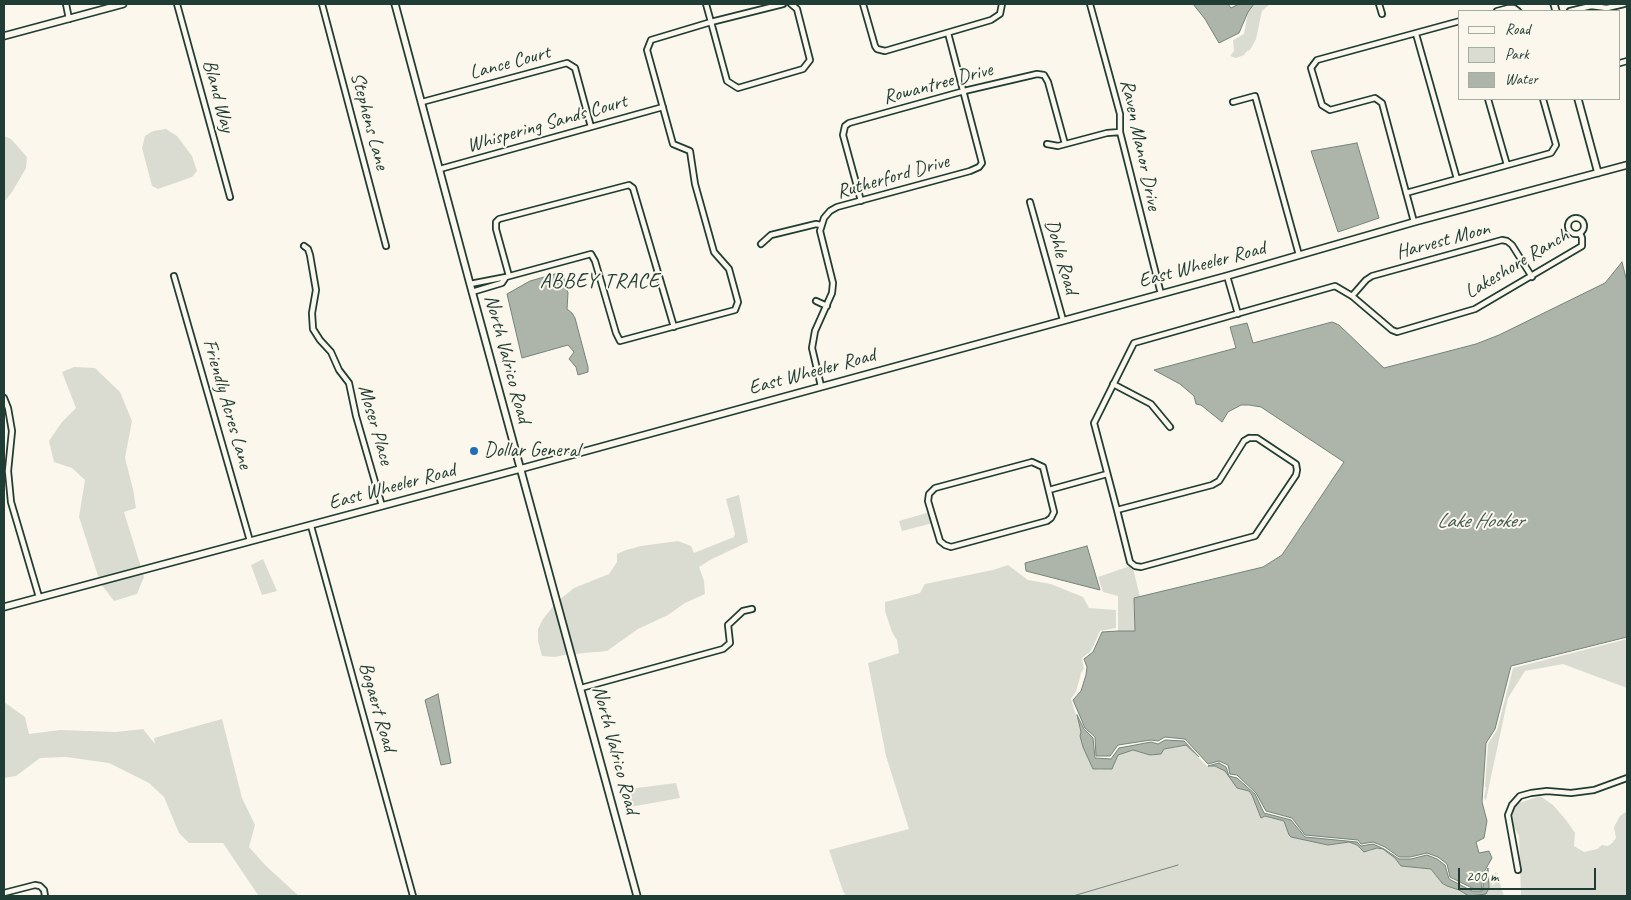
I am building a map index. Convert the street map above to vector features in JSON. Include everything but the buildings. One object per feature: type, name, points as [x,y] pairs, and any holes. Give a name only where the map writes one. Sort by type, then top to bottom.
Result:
[{"type":"street","points":[[66,4],[69,19]]},
{"type":"street","points":[[4,36],[123,4]]},
{"type":"street","name":"Bland Way","points":[[177,4],[230,197]]},
{"type":"street","name":"Stephens Lane","points":[[322,4],[386,246]]},
{"type":"street","name":"North Valrico Road","points":[[395,4],[520,469],[638,896]]},
{"type":"street","points":[[706,4],[727,81],[738,88],[803,69],[810,60],[797,9],[791,4]]},
{"type":"street","points":[[470,284],[591,254],[595,261],[620,341],[736,310],[738,302],[729,269],[714,252],[695,184],[690,151],[676,146],[673,141],[647,50],[651,40],[711,22],[783,4]]},
{"type":"street","points":[[863,4],[877,49],[885,51],[991,20],[1000,14],[1002,4]]},
{"type":"street","name":"Raven Manor Drive","points":[[1090,4],[1120,114],[1120,132],[1160,294]]},
{"type":"street","points":[[1379,4],[1382,14]]},
{"type":"street","points":[[1574,10],[1591,6],[1607,8],[1624,4]]},
{"type":"street","points":[[1501,10],[1508,8],[1517,10]]},
{"type":"street","points":[[1414,222],[1382,103],[1375,98],[1330,110],[1322,105],[1311,68],[1317,60],[1458,23]]},
{"type":"street","name":"Rutherford Drive","points":[[821,386],[812,348],[815,331],[832,293],[833,284],[821,239],[821,225],[830,211],[837,207],[979,167],[982,163],[948,33]]},
{"type":"street","points":[[1416,34],[1456,179]]},
{"type":"street","name":"Lance Court","points":[[422,102],[567,62],[575,68],[591,127]]},
{"type":"street","name":"Rowantree Drive","points":[[861,201],[843,135],[845,126],[849,123],[1037,74],[1044,75],[1048,82],[1065,144]]},
{"type":"street","points":[[1233,102],[1255,96],[1298,256]]},
{"type":"street","points":[[1488,100],[1507,165]]},
{"type":"street","points":[[1406,193],[1551,153],[1556,145],[1543,100]]},
{"type":"street","points":[[1578,100],[1598,173]]},
{"type":"street","name":"Whispering Sands Court","points":[[440,170],[663,107]]},
{"type":"street","points":[[1047,144],[1058,146],[1107,133],[1120,132]]},
{"type":"street","name":"East Wheeler Road","points":[[4,607],[311,526],[1627,165]]},
{"type":"street","points":[[472,292],[502,283],[507,276],[496,222],[629,185],[633,188],[674,326]]},
{"type":"street","name":"Dohle Road","points":[[1030,202],[1063,320]]},
{"type":"street","points":[[761,244],[771,235],[816,224],[821,225]]},
{"type":"street","name":"Lakeshore Ranch","points":[[1117,510],[1212,485],[1219,481],[1244,441],[1249,438],[1257,438],[1296,464],[1296,475],[1255,536],[1140,567],[1130,562],[1094,423],[1134,343],[1335,286],[1352,296],[1392,330],[1398,332],[1475,310],[1582,246],[1580,233]]},
{"type":"street","name":"Harvest Moon","points":[[1352,296],[1372,276],[1502,240],[1512,245],[1532,276]]},
{"type":"street","name":"Moser Place","points":[[304,246],[308,249],[310,255],[316,290],[312,313],[313,329],[331,352],[339,370],[348,383],[354,411],[382,506]]},
{"type":"street","name":"Friendly Acres Lane","points":[[174,276],[250,541]]},
{"type":"street","points":[[1228,276],[1238,314]]},
{"type":"street","points":[[491,279],[493,286]]},
{"type":"street","points":[[816,301],[827,306]]},
{"type":"street","points":[[1113,384],[1151,404],[1170,427]]},
{"type":"street","points":[[4,398],[8,408],[12,431],[8,471],[11,502],[39,597]]},
{"type":"street","points":[[1032,462],[1042,467],[1049,490],[1054,512],[1051,518],[1046,521],[951,547],[940,541],[928,501],[929,494],[935,488],[1032,462]]},
{"type":"street","points":[[1049,490],[1107,474]]},
{"type":"street","name":"Bogaert Road","points":[[311,526],[413,896]]},
{"type":"street","points":[[581,688],[723,650],[730,643],[728,625],[743,611],[752,609]]},
{"type":"street","points":[[1518,870],[1508,815],[1512,805],[1520,796],[1547,791],[1571,793],[1594,790],[1627,778]]},
{"type":"street","points":[[4,893],[35,885],[40,886],[44,890],[45,896]]},
{"type":"green space","points":[[1254,4],[1270,4],[1262,11],[1256,39],[1250,50],[1244,55],[1236,58],[1230,56],[1234,51],[1233,40],[1244,34],[1248,12]]},
{"type":"green space","points":[[166,129],[177,136],[192,156],[197,171],[192,177],[158,189],[152,186],[142,148],[145,136],[153,131]]},
{"type":"green space","points":[[4,136],[11,139],[27,157],[26,168],[4,202]]},
{"type":"green space","points":[[74,367],[95,368],[120,392],[132,421],[125,458],[136,508],[124,512],[141,567],[99,579],[79,517],[85,480],[72,468],[54,462],[49,441],[62,422],[76,408],[62,372]]},
{"type":"green space","points":[[739,495],[748,542],[699,567],[704,581],[705,594],[638,629],[607,651],[574,654],[559,600],[574,588],[609,574],[617,562],[617,554],[626,550],[678,541],[691,546],[694,553],[734,537],[735,534],[726,499]]},
{"type":"green space","points":[[930,512],[933,523],[902,531],[899,521]]},
{"type":"green space","points":[[263,559],[277,591],[262,595],[251,565]]},
{"type":"green space","points":[[1008,565],[1028,580],[1051,584],[1083,597],[1089,608],[1116,610],[1116,628],[1100,631],[1091,651],[1082,658],[1084,669],[1081,673],[1076,692],[1071,699],[1081,732],[1080,736],[1083,747],[1093,769],[1101,770],[1114,766],[1118,755],[1133,750],[1150,755],[1161,754],[1164,749],[1186,745],[1207,766],[1215,766],[1226,771],[1237,788],[1249,791],[1261,818],[1265,816],[1284,821],[1289,835],[1328,845],[1349,842],[1367,852],[1377,848],[1383,849],[1395,858],[1401,866],[1431,869],[1442,883],[1469,896],[846,896],[829,850],[909,829],[886,756],[868,663],[899,653],[897,640],[892,632],[885,611],[885,602],[920,593],[925,584],[993,570]]},
{"type":"green space","points":[[1130,566],[1133,568],[1140,597],[1134,599],[1135,632],[1118,631],[1118,596],[1103,592],[1098,577]]},
{"type":"green space","points":[[143,573],[144,577],[137,594],[114,601],[101,584]]},
{"type":"green space","points":[[555,604],[569,654],[555,657],[542,656],[538,641],[538,629]]},
{"type":"green space","points":[[1627,639],[1627,688],[1563,664],[1525,671],[1508,698],[1486,800],[1484,798],[1488,744],[1497,730],[1513,668]]},
{"type":"green space","points":[[4,702],[25,717],[29,734],[60,730],[116,732],[143,729],[155,744],[154,738],[222,719],[242,798],[255,825],[249,847],[266,866],[299,896],[258,895],[223,843],[189,843],[179,833],[164,797],[149,783],[109,763],[66,757],[40,758],[16,776],[4,778]]},
{"type":"green space","points":[[676,783],[680,798],[630,807],[623,793],[629,789]]},
{"type":"green space","points":[[1540,796],[1553,805],[1566,820],[1575,833],[1574,846],[1584,852],[1597,849],[1602,845],[1608,846],[1612,843],[1616,838],[1614,827],[1620,816],[1627,811],[1627,896],[1521,896],[1519,836],[1510,816],[1516,804]]},
{"type":"green space","points":[[1496,872],[1504,896],[1477,896],[1489,888],[1489,879]]},
{"type":"water","points":[[1193,4],[1228,4],[1231,8],[1239,4],[1254,4],[1248,12],[1239,33],[1219,43],[1205,19]]},
{"type":"water","points":[[1357,143],[1379,218],[1338,232],[1311,151]]},
{"type":"water","name":"Lake Hooker","points":[[1622,262],[1627,282],[1627,637],[1511,666],[1495,729],[1486,743],[1482,802],[1487,821],[1484,838],[1476,842],[1479,853],[1489,851],[1492,858],[1484,872],[1481,890],[1472,888],[1450,877],[1447,864],[1438,857],[1427,853],[1410,857],[1399,857],[1385,847],[1373,842],[1361,844],[1358,840],[1305,835],[1292,818],[1266,811],[1256,793],[1237,775],[1230,774],[1228,765],[1219,761],[1208,764],[1185,739],[1165,737],[1158,741],[1151,740],[1118,745],[1110,756],[1096,756],[1095,737],[1085,728],[1073,700],[1081,691],[1086,675],[1087,667],[1084,659],[1093,652],[1102,632],[1135,631],[1134,598],[1263,567],[1282,555],[1344,462],[1261,407],[1241,405],[1228,412],[1222,422],[1201,405],[1196,404],[1194,396],[1180,384],[1154,370],[1236,348],[1230,327],[1247,323],[1253,343],[1332,322],[1339,325],[1384,368],[1476,344],[1499,335],[1605,283]]},
{"type":"water","points":[[562,272],[568,293],[567,309],[575,318],[588,367],[588,372],[578,375],[576,367],[569,359],[574,352],[568,345],[522,358],[507,294],[530,281]]},
{"type":"water","points":[[1087,546],[1100,590],[1026,571],[1025,563]]},
{"type":"water","points":[[438,694],[451,763],[441,765],[425,700]]},
{"type":"water","points":[[1077,715],[1084,729],[1093,738],[1095,758],[1111,759],[1119,748],[1151,742],[1158,744],[1165,740],[1184,741],[1199,757],[1186,745],[1164,749],[1161,754],[1150,755],[1133,750],[1118,755],[1112,769],[1093,769],[1083,747]]},
{"type":"water","points":[[1219,763],[1226,767],[1229,776],[1237,778],[1255,794],[1264,813],[1291,820],[1305,837],[1357,842],[1361,846],[1373,844],[1384,849],[1399,859],[1411,859],[1427,855],[1445,865],[1449,879],[1472,891],[1482,891],[1488,868],[1489,888],[1486,894],[1469,896],[1442,883],[1431,869],[1401,866],[1395,858],[1383,849],[1377,848],[1364,852],[1357,845],[1349,842],[1328,845],[1291,837],[1284,821],[1265,816],[1261,818],[1249,791],[1237,788],[1225,771],[1215,766],[1208,766]]},
{"type":"waterway","points":[[1073,896],[1178,865]]},
{"type":"place","name":"Dollar General","points":[[474,451]]},
{"type":"district","name":"ABBEY TRACE","points":[[600,281]]}]
